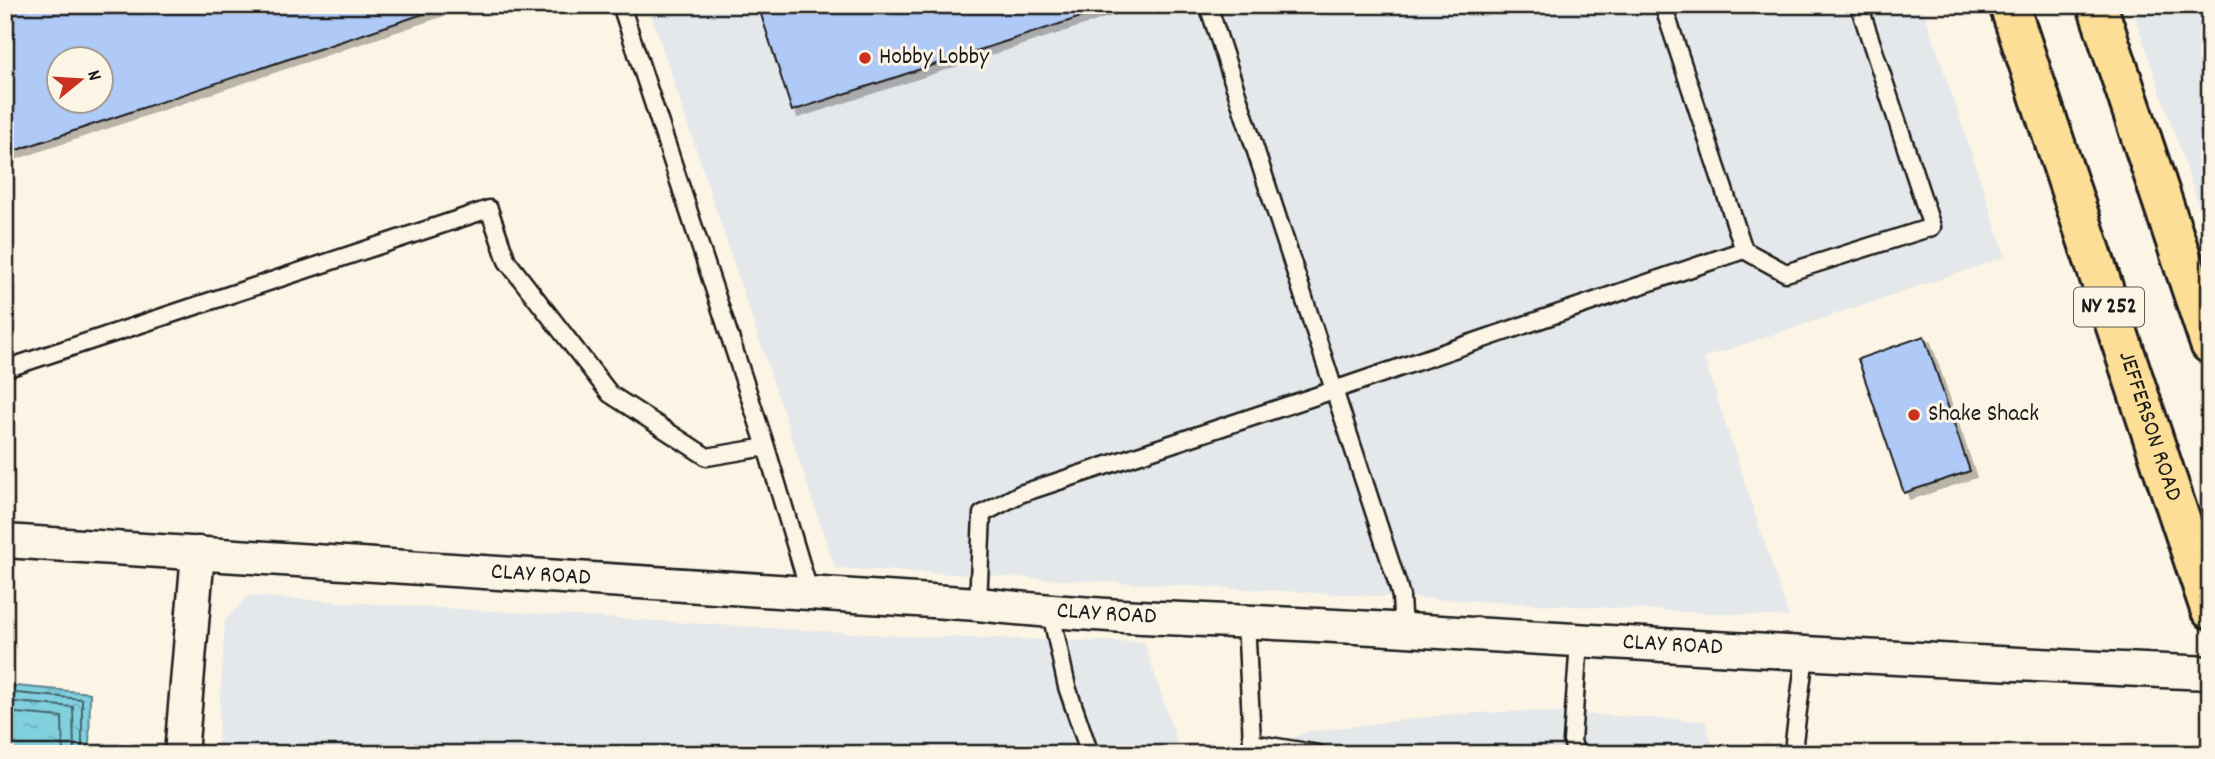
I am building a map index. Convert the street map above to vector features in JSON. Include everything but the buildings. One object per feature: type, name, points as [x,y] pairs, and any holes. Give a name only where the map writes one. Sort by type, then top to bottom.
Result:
[{"type":"main road","name":"JEFFERSON ROAD","points":[[2009,5],[2210,609]]},
{"type":"main road","points":[[2096,5],[2210,344]]},
{"type":"street","name":"CLAY ROAD","points":[[5,541],[978,604],[1051,613],[1246,620],[1805,655],[2210,673]]},
{"type":"street","points":[[181,754],[198,553]]},
{"type":"lane","points":[[621,5],[766,447],[810,594]]},
{"type":"lane","points":[[1208,5],[1398,585],[1403,630]]},
{"type":"lane","points":[[1663,5],[1744,250],[1786,273],[1932,227],[1859,5]]},
{"type":"lane","points":[[5,369],[489,209],[507,261],[611,394],[707,457],[766,447]]},
{"type":"lane","points":[[978,604],[982,514],[1020,494],[1744,250]]},
{"type":"lane","points":[[1051,613],[1068,687],[1090,754]]},
{"type":"lane","points":[[1246,620],[1254,748],[1319,754]]},
{"type":"lane","points":[[1576,754],[1572,741],[1579,641]]},
{"type":"lane","points":[[1798,754],[1794,742],[1805,655]]},
{"type":"shaded area","points":[[648,5],[1922,5],[2006,257],[1704,358],[1789,617],[835,568]]},
{"type":"shaded area","points":[[2131,5],[2210,5],[2210,238]]},
{"type":"shaded area","points":[[248,596],[902,636],[1144,642],[1181,754],[217,754],[225,620]]},
{"type":"shaded area","points":[[1530,711],[1705,721],[1716,754],[1250,754],[1307,732],[1452,714]]},
{"type":"water","points":[[5,685],[90,693],[89,754],[5,754]]},
{"type":"place","name":"Hobby Lobby","points":[[865,58]]},
{"type":"place","name":"Shake Shack","points":[[1914,415]]}]
